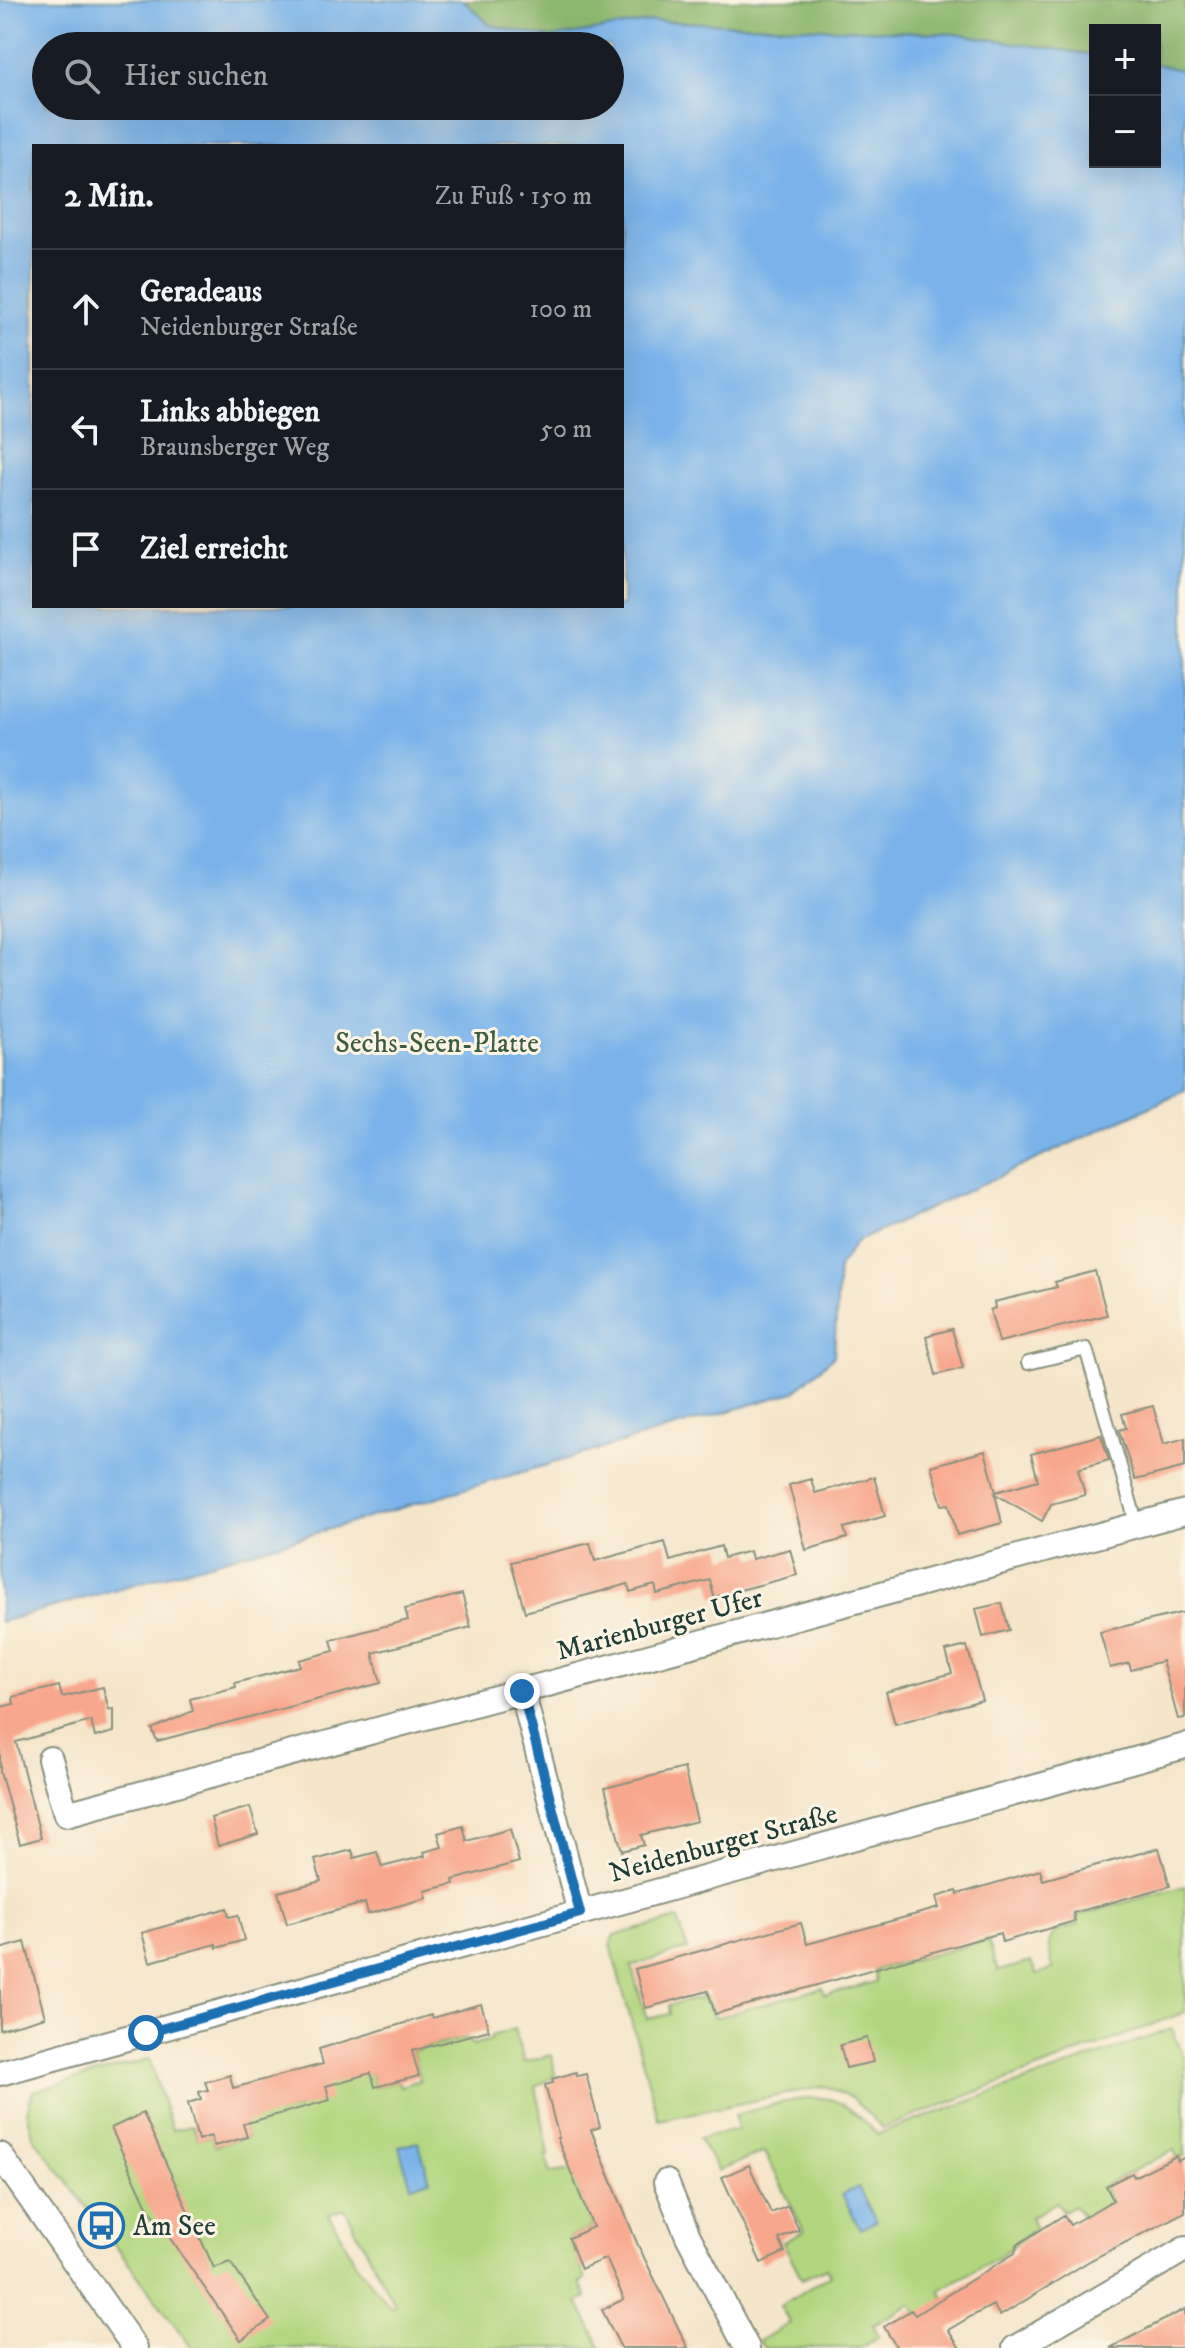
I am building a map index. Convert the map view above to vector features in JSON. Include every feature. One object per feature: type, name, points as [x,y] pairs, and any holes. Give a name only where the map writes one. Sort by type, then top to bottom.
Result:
[{"type":"street","name":"Marienburger Ufer","points":[[50,1759],[66,1814],[1185,1512]]},
{"type":"street","points":[[522,1691],[580,1913]]},
{"type":"street","name":"Neidenburger Straße","points":[[0,2073],[1185,1746]]},
{"type":"street","points":[[0,2155],[135,2348]]},
{"type":"street","points":[[666,2182],[688,2236],[747,2348]]},
{"type":"street","points":[[1015,2348],[1185,2249]]},
{"type":"lane","points":[[1028,1363],[1086,1349],[1137,1525]]},
{"type":"green space","points":[[463,0],[1185,0],[1185,71],[1161,65],[1161,24],[1089,24],[1089,54],[956,34],[654,21],[587,32],[523,32],[490,25]]},
{"type":"green space","points":[[1185,1886],[1185,2012],[883,2128],[851,2097],[825,2086],[659,2120],[610,1945],[615,1935],[678,1919],[687,1949],[631,1966],[647,2019],[670,2014],[669,2005],[706,1997],[714,2018],[822,1988],[825,1995],[876,1982],[874,1970],[988,1940],[998,1971],[1031,1962],[1036,1974],[1053,1969],[1048,1943],[1055,1932],[1078,1925],[1076,1916]]},
{"type":"green space","points":[[514,2029],[524,2062],[552,2055],[555,2075],[536,2087],[549,2155],[546,2156],[551,2173],[571,2170],[593,2227],[569,2238],[586,2280],[580,2283],[587,2298],[578,2302],[601,2348],[192,2348],[33,2136],[27,2111],[33,2091],[149,2059],[172,2130],[192,2126],[198,2139],[211,2136],[214,2146],[247,2137],[242,2121],[299,2109],[289,2073],[370,2069],[375,2087],[398,2081],[400,2086],[420,2080],[412,2051],[466,2038],[473,2045],[491,2040],[491,2036]],"holes":[[[345,2209],[395,2305],[391,2308],[357,2265],[329,2214]]]},
{"type":"green space","points":[[1172,2029],[1185,2060],[1185,2155],[1178,2158],[1174,2150],[1104,2186],[1116,2212],[1091,2227],[1074,2206],[1063,2212],[1057,2202],[1031,2217],[1036,2228],[998,2257],[940,2290],[947,2304],[921,2319],[911,2304],[873,2325],[879,2336],[860,2348],[764,2348],[759,2341],[790,2323],[780,2306],[830,2275],[826,2268],[802,2279],[783,2242],[804,2231],[765,2152],[718,2171],[699,2138],[737,2130],[735,2115],[812,2098],[839,2103],[878,2134]]},
{"type":"water","name":"Sechs-Seen-Platte","points":[[0,0],[463,0],[490,25],[523,32],[32,32],[32,120],[624,120],[624,32],[587,32],[654,21],[956,34],[1089,54],[1089,168],[1161,168],[1161,65],[1185,71],[1185,1091],[856,1242],[839,1267],[834,1356],[794,1392],[323,1531],[0,1622]]},
{"type":"water","points":[[418,2142],[430,2180],[411,2186],[399,2147]]},
{"type":"water","points":[[858,2187],[876,2221],[860,2229],[842,2195]]},
{"type":"building","points":[[1095,1271],[1107,1315],[999,1342],[990,1310],[995,1308],[994,1302],[1057,1287],[1055,1282]]},
{"type":"building","points":[[952,1329],[963,1368],[936,1375],[926,1336]]},
{"type":"building","points":[[1153,1406],[1164,1444],[1185,1438],[1185,1467],[1135,1480],[1119,1430],[1126,1428],[1122,1414]]},
{"type":"building","points":[[1101,1435],[1109,1460],[1078,1469],[1085,1495],[1051,1504],[1042,1521],[995,1494],[1002,1523],[957,1535],[949,1504],[942,1505],[931,1466],[985,1451],[996,1492],[1038,1480],[1031,1454]]},
{"type":"building","points":[[874,1477],[885,1516],[844,1528],[847,1538],[806,1550],[789,1485],[811,1479],[815,1493]]},
{"type":"building","points":[[665,1542],[670,1561],[721,1546],[724,1558],[750,1551],[752,1559],[790,1549],[797,1575],[714,1597],[710,1580],[657,1594],[655,1585],[630,1592],[628,1584],[525,1612],[511,1562],[590,1543],[595,1561]]},
{"type":"building","points":[[462,1594],[471,1627],[373,1653],[381,1683],[157,1741],[152,1729],[193,1711],[190,1699],[300,1666],[299,1660],[334,1651],[331,1640],[408,1620],[405,1609]]},
{"type":"building","points":[[1002,1603],[1009,1630],[983,1637],[976,1609]]},
{"type":"building","points":[[1185,1612],[1185,1718],[1178,1719],[1162,1661],[1131,1670],[1129,1663],[1110,1668],[1100,1632]]},
{"type":"building","points":[[967,1646],[982,1700],[895,1724],[886,1692],[952,1673],[946,1651]]},
{"type":"building","points":[[59,1686],[62,1697],[103,1687],[109,1710],[114,1709],[114,1732],[95,1737],[91,1721],[16,1742],[41,1838],[20,1844],[0,1772],[0,1707],[14,1704],[13,1697]]},
{"type":"building","points":[[684,1768],[697,1821],[641,1835],[644,1845],[622,1851],[605,1788]]},
{"type":"building","points":[[250,1807],[258,1834],[218,1846],[211,1818]]},
{"type":"building","points":[[463,1826],[467,1841],[510,1829],[519,1862],[453,1880],[454,1884],[425,1891],[427,1898],[368,1914],[365,1903],[287,1924],[278,1892],[321,1881],[315,1860],[352,1850],[354,1858],[377,1852],[382,1867],[425,1856],[424,1852],[442,1847],[438,1833]]},
{"type":"building","points":[[1159,1848],[1170,1886],[1073,1913],[1075,1921],[1002,1942],[1000,1933],[715,2014],[708,1991],[646,2008],[635,1969],[801,1923],[807,1944],[939,1908],[936,1897],[957,1891],[958,1894],[1040,1870],[1043,1880]]},
{"type":"building","points":[[227,1908],[229,1917],[238,1915],[244,1940],[217,1948],[216,1944],[150,1962],[142,1933]]},
{"type":"building","points":[[25,1942],[45,2017],[0,2030],[0,1949]]},
{"type":"building","points":[[481,2004],[489,2030],[412,2051],[419,2076],[375,2087],[371,2073],[326,2086],[330,2100],[243,2124],[247,2137],[214,2146],[211,2136],[198,2140],[188,2103],[201,2099],[199,2092],[208,2090],[205,2082],[230,2075],[233,2088],[323,2064],[319,2049],[431,2015],[432,2018]]},
{"type":"building","points":[[867,2038],[873,2062],[846,2068],[840,2045]]},
{"type":"building","points":[[576,2072],[577,2076],[586,2074],[600,2127],[591,2130],[637,2243],[688,2348],[621,2348],[602,2310],[624,2299],[606,2258],[581,2269],[569,2238],[593,2227],[557,2138],[545,2085],[553,2083],[552,2079]]},
{"type":"building","points":[[143,2113],[214,2268],[230,2262],[270,2320],[241,2340],[146,2204],[111,2128]]},
{"type":"building","points":[[1176,2156],[1178,2161],[1185,2157],[1185,2212],[1091,2260],[1000,2316],[993,2305],[948,2330],[960,2348],[897,2348],[884,2327],[911,2310],[915,2315],[1015,2253],[1017,2245],[1064,2215],[1070,2225],[1113,2200],[1106,2186],[1132,2173],[1134,2177]]},
{"type":"building","points":[[749,2165],[771,2213],[788,2206],[799,2230],[779,2239],[785,2252],[761,2263],[722,2177]]},
{"type":"building","points":[[1185,2309],[1185,2348],[1110,2348]]},
{"type":"place","name":"Am See","points":[[102,2225]]},
{"type":"route","points":[[146,2033],[580,1913],[522,1691]]}]
